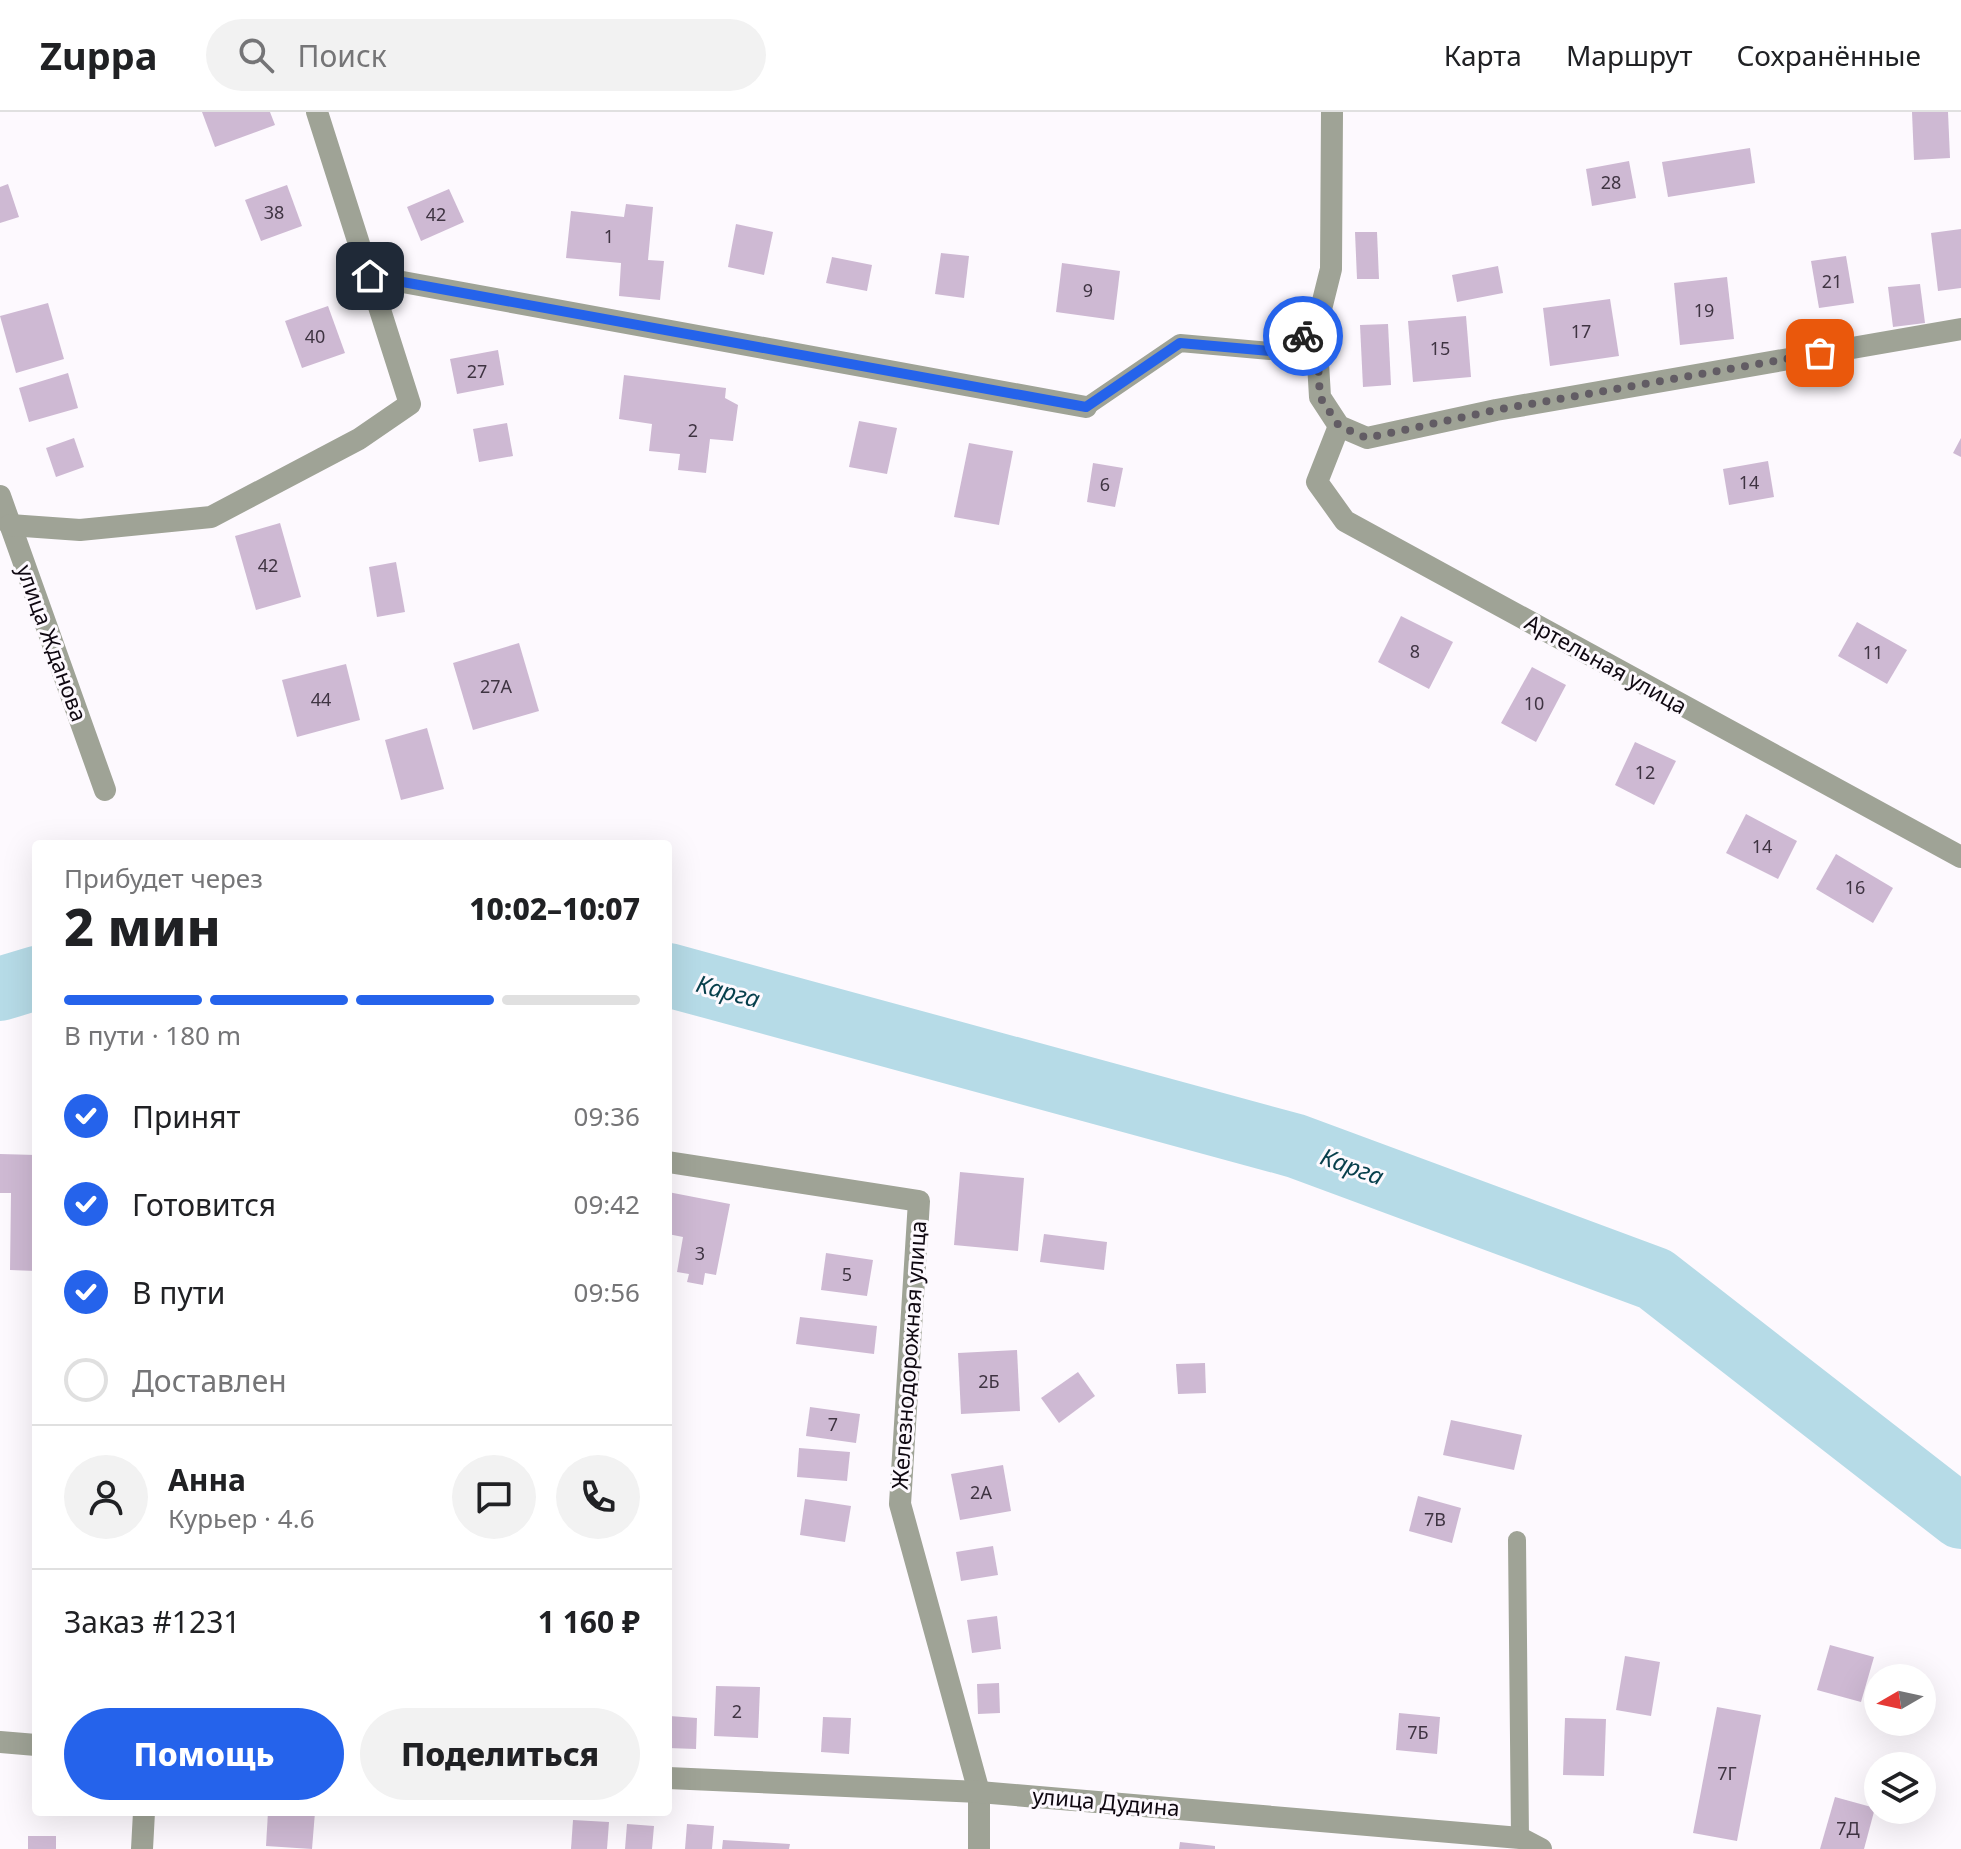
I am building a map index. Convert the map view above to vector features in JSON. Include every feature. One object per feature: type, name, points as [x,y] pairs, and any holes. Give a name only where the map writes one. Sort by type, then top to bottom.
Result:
[{"type":"street","points":[[10,525],[80,530],[211,517],[359,439],[410,404],[317,112]]},
{"type":"street","points":[[1332,112],[1331,269],[1316,329],[1320,397],[1339,426],[1367,438],[1496,410],[1961,329]]},
{"type":"street","points":[[370,276],[1086,407]]},
{"type":"street","name":"Артельная улица","points":[[1339,426],[1317,482],[1345,521],[1961,857]]},
{"type":"street","name":"улица Жданова","points":[[0,496],[105,790]]},
{"type":"street","name":"Железнодорожная улица","points":[[672,1163],[919,1201],[900,1504],[979,1792],[979,1849]]},
{"type":"street","points":[[0,1742],[32,1745]]},
{"type":"street","name":"улица Дудина","points":[[672,1778],[979,1792],[1534,1846]]},
{"type":"street","points":[[142,1849],[144,1816]]},
{"type":"lane","points":[[1086,407],[1180,343],[1270,351],[1316,329]]},
{"type":"lane","points":[[1517,1540],[1534,1846]]},
{"type":"building","points":[[202,112],[270,112],[275,125],[215,147]]},
{"type":"building","points":[[1912,112],[1948,112],[1950,158],[1914,160]]},
{"type":"building","points":[[1750,148],[1755,183],[1668,197],[1662,162]]},
{"type":"building","points":[[1629,161],[1636,198],[1592,206],[1586,169]]},
{"type":"building","points":[[8,184],[19,217],[0,223],[0,187]]},
{"type":"building","points":[[287,185],[302,226],[261,241],[245,200]]},
{"type":"building","points":[[449,189],[464,222],[421,241],[407,207]]},
{"type":"building","points":[[626,204],[653,207],[648,260],[664,261],[660,300],[619,296],[621,263],[566,258],[571,211],[624,217]]},
{"type":"building","points":[[736,224],[773,232],[764,275],[728,267]]},
{"type":"building","points":[[1961,229],[1961,288],[1938,291],[1931,233]]},
{"type":"building","points":[[1355,232],[1377,232],[1379,279],[1357,279]]},
{"type":"building","points":[[941,253],[969,256],[964,298],[935,294]]},
{"type":"building","points":[[1846,256],[1854,303],[1819,308],[1811,261]]},
{"type":"building","points":[[832,257],[872,265],[867,291],[826,283]]},
{"type":"building","points":[[1062,263],[1120,271],[1114,320],[1056,312]]},
{"type":"building","points":[[1498,266],[1503,293],[1457,302],[1452,275]]},
{"type":"building","points":[[1727,277],[1734,339],[1680,345],[1674,283]]},
{"type":"building","points":[[1920,284],[1925,323],[1893,327],[1888,287]]},
{"type":"building","points":[[1610,299],[1619,356],[1550,366],[1543,308]]},
{"type":"building","points":[[48,303],[64,359],[16,373],[0,316]]},
{"type":"building","points":[[328,306],[345,353],[302,368],[285,321]]},
{"type":"building","points":[[1466,316],[1471,377],[1413,382],[1408,321]]},
{"type":"building","points":[[1388,324],[1391,385],[1363,387],[1360,325]]},
{"type":"building","points":[[498,350],[504,385],[457,394],[450,359]]},
{"type":"building","points":[[68,373],[78,408],[29,422],[19,388]]},
{"type":"building","points":[[624,375],[726,388],[725,398],[738,405],[733,441],[710,439],[706,473],[678,470],[680,454],[649,451],[652,424],[619,419]]},
{"type":"building","points":[[859,421],[897,428],[887,474],[849,467]]},
{"type":"building","points":[[507,423],[513,456],[479,462],[473,429]]},
{"type":"building","points":[[74,438],[84,467],[56,477],[46,448]]},
{"type":"building","points":[[1961,438],[1961,457],[1953,453]]},
{"type":"building","points":[[969,443],[1013,451],[999,525],[954,517]]},
{"type":"building","points":[[1768,461],[1774,497],[1729,505],[1723,469]]},
{"type":"building","points":[[1093,463],[1123,468],[1115,507],[1087,502]]},
{"type":"building","points":[[280,523],[301,597],[256,610],[235,536]]},
{"type":"building","points":[[396,562],[405,612],[377,617],[369,567]]},
{"type":"building","points":[[1401,616],[1453,642],[1429,689],[1378,662]]},
{"type":"building","points":[[1857,622],[1907,650],[1887,684],[1838,656]]},
{"type":"building","points":[[519,643],[539,711],[473,730],[453,663]]},
{"type":"building","points":[[346,664],[360,720],[297,737],[282,680]]},
{"type":"building","points":[[1532,667],[1566,685],[1536,742],[1501,723]]},
{"type":"building","points":[[427,728],[444,789],[401,800],[385,740]]},
{"type":"building","points":[[1635,742],[1676,761],[1654,805],[1615,785]]},
{"type":"building","points":[[1746,814],[1797,841],[1778,879],[1726,853]]},
{"type":"building","points":[[1836,854],[1893,888],[1873,923],[1816,889]]},
{"type":"building","points":[[0,1154],[32,1155],[32,1271],[10,1270],[11,1193],[0,1193]]},
{"type":"building","points":[[960,1172],[1024,1178],[1018,1251],[954,1245]]},
{"type":"building","points":[[672,1193],[730,1204],[716,1275],[705,1273],[703,1285],[687,1282],[689,1274],[677,1272],[683,1237],[672,1235]]},
{"type":"building","points":[[1044,1234],[1107,1242],[1104,1270],[1040,1262]]},
{"type":"building","points":[[826,1253],[873,1260],[867,1296],[821,1290]]},
{"type":"building","points":[[800,1317],[877,1326],[874,1354],[796,1344]]},
{"type":"building","points":[[1017,1350],[1020,1411],[961,1414],[958,1353]]},
{"type":"building","points":[[1205,1363],[1206,1393],[1178,1394],[1176,1364]]},
{"type":"building","points":[[1078,1372],[1095,1396],[1059,1423],[1041,1398]]},
{"type":"building","points":[[810,1407],[860,1414],[856,1443],[806,1436]]},
{"type":"building","points":[[1451,1420],[1522,1435],[1514,1470],[1443,1455]]},
{"type":"building","points":[[799,1448],[850,1452],[847,1481],[797,1477]]},
{"type":"building","points":[[1003,1465],[1011,1511],[960,1520],[951,1474]]},
{"type":"building","points":[[1418,1496],[1461,1508],[1452,1543],[1409,1531]]},
{"type":"building","points":[[805,1499],[851,1506],[845,1542],[800,1535]]},
{"type":"building","points":[[993,1546],[998,1575],[961,1581],[956,1552]]},
{"type":"building","points":[[997,1616],[1001,1649],[972,1653],[967,1620]]},
{"type":"building","points":[[1830,1645],[1874,1657],[1872,1664],[1864,1664],[1861,1702],[1817,1690]]},
{"type":"building","points":[[1625,1656],[1660,1662],[1651,1716],[1616,1710]]},
{"type":"building","points":[[999,1683],[1000,1713],[978,1714],[977,1684]]},
{"type":"building","points":[[716,1686],[760,1687],[758,1738],[714,1736]]},
{"type":"building","points":[[1717,1707],[1761,1715],[1737,1841],[1693,1833]]},
{"type":"building","points":[[1399,1713],[1440,1717],[1437,1754],[1396,1750]]},
{"type":"building","points":[[672,1716],[697,1718],[696,1749],[672,1748]]},
{"type":"building","points":[[823,1717],[851,1718],[849,1754],[821,1752]]},
{"type":"building","points":[[1565,1718],[1606,1719],[1604,1776],[1563,1775]]},
{"type":"building","points":[[1835,1797],[1864,1805],[1864,1824],[1871,1824],[1864,1849],[1820,1849]]},
{"type":"building","points":[[268,1816],[315,1816],[312,1849],[266,1846]]},
{"type":"building","points":[[573,1820],[609,1822],[607,1849],[571,1849]]},
{"type":"building","points":[[627,1824],[654,1826],[652,1849],[625,1849]]},
{"type":"building","points":[[687,1824],[714,1826],[712,1849],[685,1849]]},
{"type":"building","points":[[28,1836],[56,1836],[56,1849],[28,1849]]},
{"type":"building","points":[[723,1840],[790,1844],[789,1849],[722,1849]]},
{"type":"building","points":[[1180,1842],[1215,1846],[1215,1849],[1179,1849]]},
{"type":"waterway","name":"Карга","points":[[672,976],[1296,1146],[1655,1279],[1961,1517]]},
{"type":"waterway","name":"Карга","points":[[0,989],[32,979]]},
{"type":"way so far","points":[[1303,336],[1316,329],[1320,397],[1339,426],[1367,438],[1496,410],[1820,353]]},
{"type":"route","points":[[370,276],[1086,407],[1180,343],[1270,351],[1303,336]]}]
